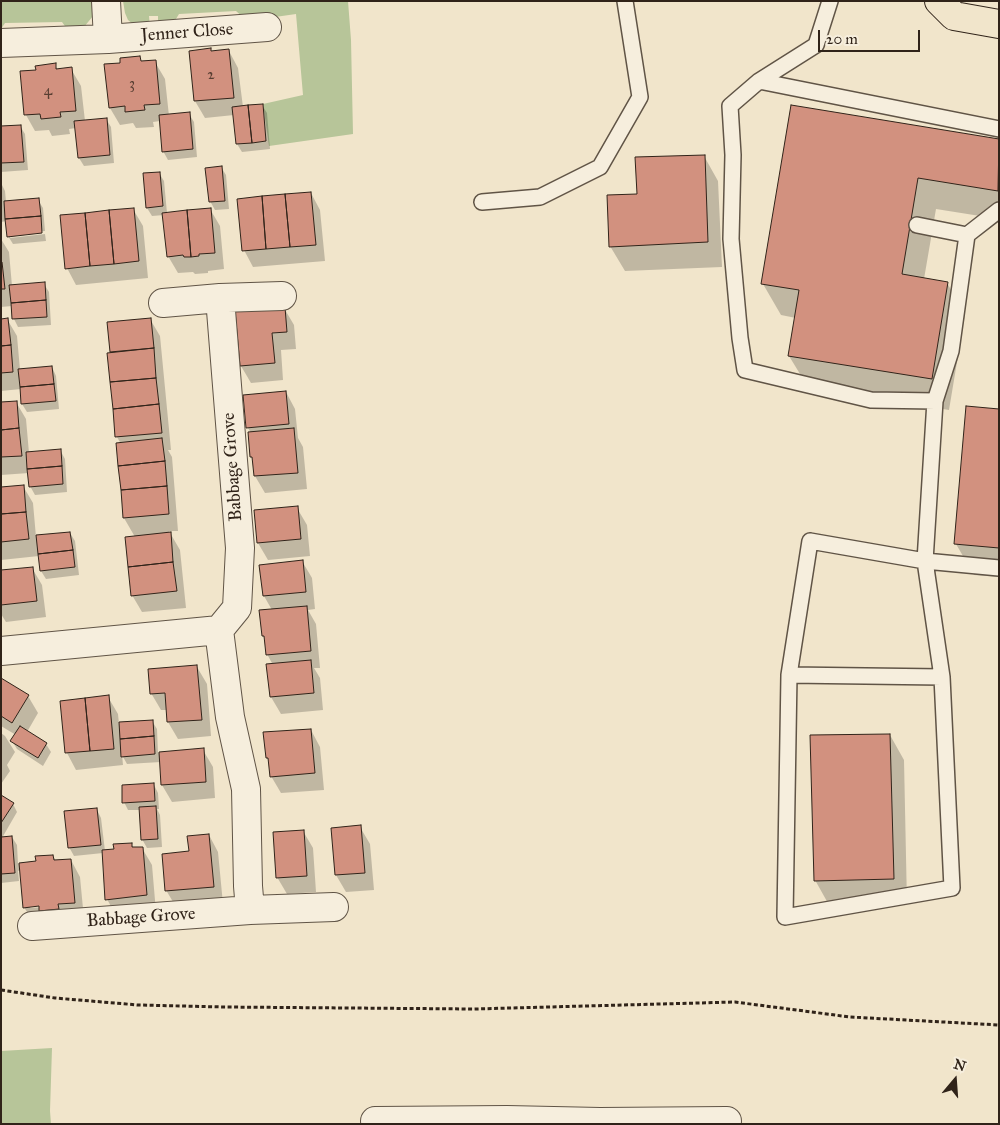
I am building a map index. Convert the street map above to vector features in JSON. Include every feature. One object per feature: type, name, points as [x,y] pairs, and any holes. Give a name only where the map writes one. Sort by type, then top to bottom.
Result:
[{"type":"main road","points":[[939,1],[954,16],[999,24]]},
{"type":"street","points":[[106,1],[108,39]]},
{"type":"street","name":"Jenner Close","points":[[1,43],[108,39],[267,27]]},
{"type":"street","points":[[163,304],[220,298],[282,296]]},
{"type":"street","name":"Babbage Grove","points":[[219,630],[237,608],[240,548],[220,298]]},
{"type":"street","points":[[1,651],[219,630],[230,717],[246,789],[250,910]]},
{"type":"street","name":"Babbage Grove","points":[[32,926],[250,910],[334,907]]},
{"type":"street","points":[[375,1121],[727,1122]]},
{"type":"lane","points":[[482,202],[540,197],[600,167],[640,96],[625,1]]},
{"type":"lane","points":[[830,1],[816,45],[759,81],[730,106],[732,239],[740,338],[745,370],[871,400],[935,401]]},
{"type":"lane","points":[[759,81],[999,130]]},
{"type":"lane","points":[[999,210],[967,234],[951,351],[935,401],[926,561],[942,677],[952,888],[784,917],[789,675],[810,542],[926,561],[999,568]]},
{"type":"lane","points":[[917,225],[967,234]]},
{"type":"lane","points":[[789,675],[942,677]]},
{"type":"path","points":[[1,990],[54,998],[138,1005],[224,1008],[474,1009],[735,1002],[850,1017],[999,1025]]},
{"type":"green space","points":[[95,1],[95,6],[93,16],[84,27],[70,33],[62,22],[5,23],[1,29],[1,2]]},
{"type":"green space","points":[[123,1],[348,1],[351,40],[353,134],[269,146],[263,104],[303,95],[296,14],[247,21],[236,11],[179,14],[171,27],[158,26],[158,16],[149,16],[150,28],[134,25],[128,20]]},
{"type":"green space","points":[[52,1048],[51,1124],[1,1124],[1,1051]]},
{"type":"building","points":[[211,48],[211,51],[229,49],[234,98],[194,101],[189,51]]},
{"type":"building","points":[[140,56],[141,61],[156,60],[160,104],[144,105],[145,110],[125,112],[125,106],[109,108],[104,64],[120,63],[120,58]]},
{"type":"building","points":[[56,63],[56,69],[72,67],[76,111],[60,112],[61,117],[41,119],[40,114],[24,115],[20,71],[36,70],[35,66]]},
{"type":"building","points":[[263,104],[266,141],[252,143],[248,105]]},
{"type":"building","points":[[248,105],[252,143],[236,144],[232,107]]},
{"type":"building","points":[[791,105],[999,139],[998,191],[918,178],[902,274],[948,282],[932,379],[788,356],[799,290],[761,284]]},
{"type":"building","points":[[190,112],[193,149],[162,152],[159,115]]},
{"type":"building","points":[[107,118],[110,155],[78,158],[74,121]]},
{"type":"building","points":[[21,125],[24,162],[1,163],[1,126]]},
{"type":"building","points":[[705,155],[708,242],[609,247],[607,195],[637,194],[635,157]]},
{"type":"building","points":[[222,166],[225,201],[209,202],[205,168]]},
{"type":"building","points":[[160,172],[163,206],[146,208],[143,173]]},
{"type":"building","points":[[311,192],[316,245],[290,247],[285,194]]},
{"type":"building","points":[[285,194],[290,247],[266,249],[262,196]]},
{"type":"building","points":[[262,196],[266,249],[242,251],[237,199]]},
{"type":"building","points":[[39,198],[41,216],[5,219],[4,201]]},
{"type":"building","points":[[134,208],[139,261],[114,264],[109,210]]},
{"type":"building","points":[[211,208],[215,253],[199,254],[199,256],[191,257],[187,210]]},
{"type":"building","points":[[109,210],[114,264],[90,266],[85,213]]},
{"type":"building","points":[[187,210],[191,257],[184,257],[183,255],[167,257],[162,213]]},
{"type":"building","points":[[85,213],[90,266],[65,269],[60,215]]},
{"type":"building","points":[[41,216],[42,233],[7,237],[5,219]]},
{"type":"building","points":[[2,262],[5,289],[1,289]]},
{"type":"building","points":[[45,282],[46,300],[11,303],[9,285]]},
{"type":"building","points":[[46,300],[47,317],[12,319],[11,303]]},
{"type":"building","points":[[285,307],[287,332],[272,333],[275,363],[240,366],[235,311]]},
{"type":"building","points":[[8,318],[11,345],[1,346],[1,319]]},
{"type":"building","points":[[151,318],[154,348],[110,352],[107,322]]},
{"type":"building","points":[[11,345],[13,372],[1,373],[1,346]]},
{"type":"building","points":[[154,348],[156,378],[110,382],[107,353]]},
{"type":"building","points":[[52,366],[54,384],[20,387],[18,369]]},
{"type":"building","points":[[156,378],[159,404],[113,409],[110,382]]},
{"type":"building","points":[[54,384],[56,401],[21,404],[20,387]]},
{"type":"building","points":[[286,391],[289,424],[246,428],[243,395]]},
{"type":"building","points":[[17,401],[19,428],[1,430],[1,402]]},
{"type":"building","points":[[159,404],[162,433],[115,437],[113,409]]},
{"type":"building","points":[[966,406],[999,409],[999,548],[954,544]]},
{"type":"building","points":[[19,428],[22,456],[1,457],[1,430]]},
{"type":"building","points":[[294,428],[298,473],[254,476],[248,432]]},
{"type":"building","points":[[162,438],[165,461],[118,466],[116,443]]},
{"type":"building","points":[[61,449],[62,466],[27,469],[26,452]]},
{"type":"building","points":[[165,461],[167,486],[121,490],[118,466]]},
{"type":"building","points":[[62,466],[63,484],[29,487],[27,469]]},
{"type":"building","points":[[24,485],[26,512],[1,514],[1,487]]},
{"type":"building","points":[[167,486],[169,514],[123,518],[121,490]]},
{"type":"building","points":[[298,506],[301,539],[257,543],[254,510]]},
{"type":"building","points":[[26,512],[29,539],[1,542],[1,514]]},
{"type":"building","points":[[70,532],[73,550],[38,554],[36,535]]},
{"type":"building","points":[[171,532],[173,562],[128,567],[125,537]]},
{"type":"building","points":[[73,550],[75,567],[40,571],[38,554]]},
{"type":"building","points":[[303,560],[306,592],[263,596],[259,565]]},
{"type":"building","points":[[173,562],[177,591],[131,596],[128,567]]},
{"type":"building","points":[[33,567],[37,601],[1,605],[1,570]]},
{"type":"building","points":[[307,606],[311,651],[266,655],[259,610]]},
{"type":"building","points":[[311,660],[314,693],[270,697],[266,664]]},
{"type":"building","points":[[197,665],[202,720],[167,722],[165,693],[150,694],[148,669]]},
{"type":"building","points":[[1,678],[29,695],[12,723],[1,716]]},
{"type":"building","points":[[109,695],[114,749],[90,751],[85,698]]},
{"type":"building","points":[[85,698],[90,751],[65,753],[60,701]]},
{"type":"building","points":[[153,720],[154,736],[120,739],[119,722]]},
{"type":"building","points":[[20,726],[47,743],[38,758],[10,741]]},
{"type":"building","points":[[311,729],[315,773],[270,777],[263,732]]},
{"type":"building","points":[[890,734],[894,879],[814,881],[810,735]]},
{"type":"building","points":[[154,736],[155,754],[121,757],[120,739]]},
{"type":"building","points":[[204,748],[206,782],[161,785],[159,752]]},
{"type":"building","points":[[154,783],[155,801],[122,803],[122,785]]},
{"type":"building","points":[[1,795],[14,803],[1,823]]},
{"type":"building","points":[[156,806],[158,839],[141,840],[139,807]]},
{"type":"building","points":[[97,808],[101,845],[68,848],[64,811]]},
{"type":"building","points":[[361,825],[365,873],[335,875],[331,828]]},
{"type":"building","points":[[304,830],[307,876],[276,878],[273,832]]},
{"type":"building","points":[[209,834],[214,887],[165,891],[162,854],[189,851],[187,836]]},
{"type":"building","points":[[12,836],[15,873],[1,874],[1,837]]},
{"type":"building","points":[[132,843],[132,847],[143,847],[147,895],[105,900],[102,850],[114,849],[113,844]]},
{"type":"building","points":[[53,855],[54,860],[71,859],[75,903],[58,904],[59,909],[39,911],[39,906],[23,908],[19,863],[36,861],[35,856]]}]
